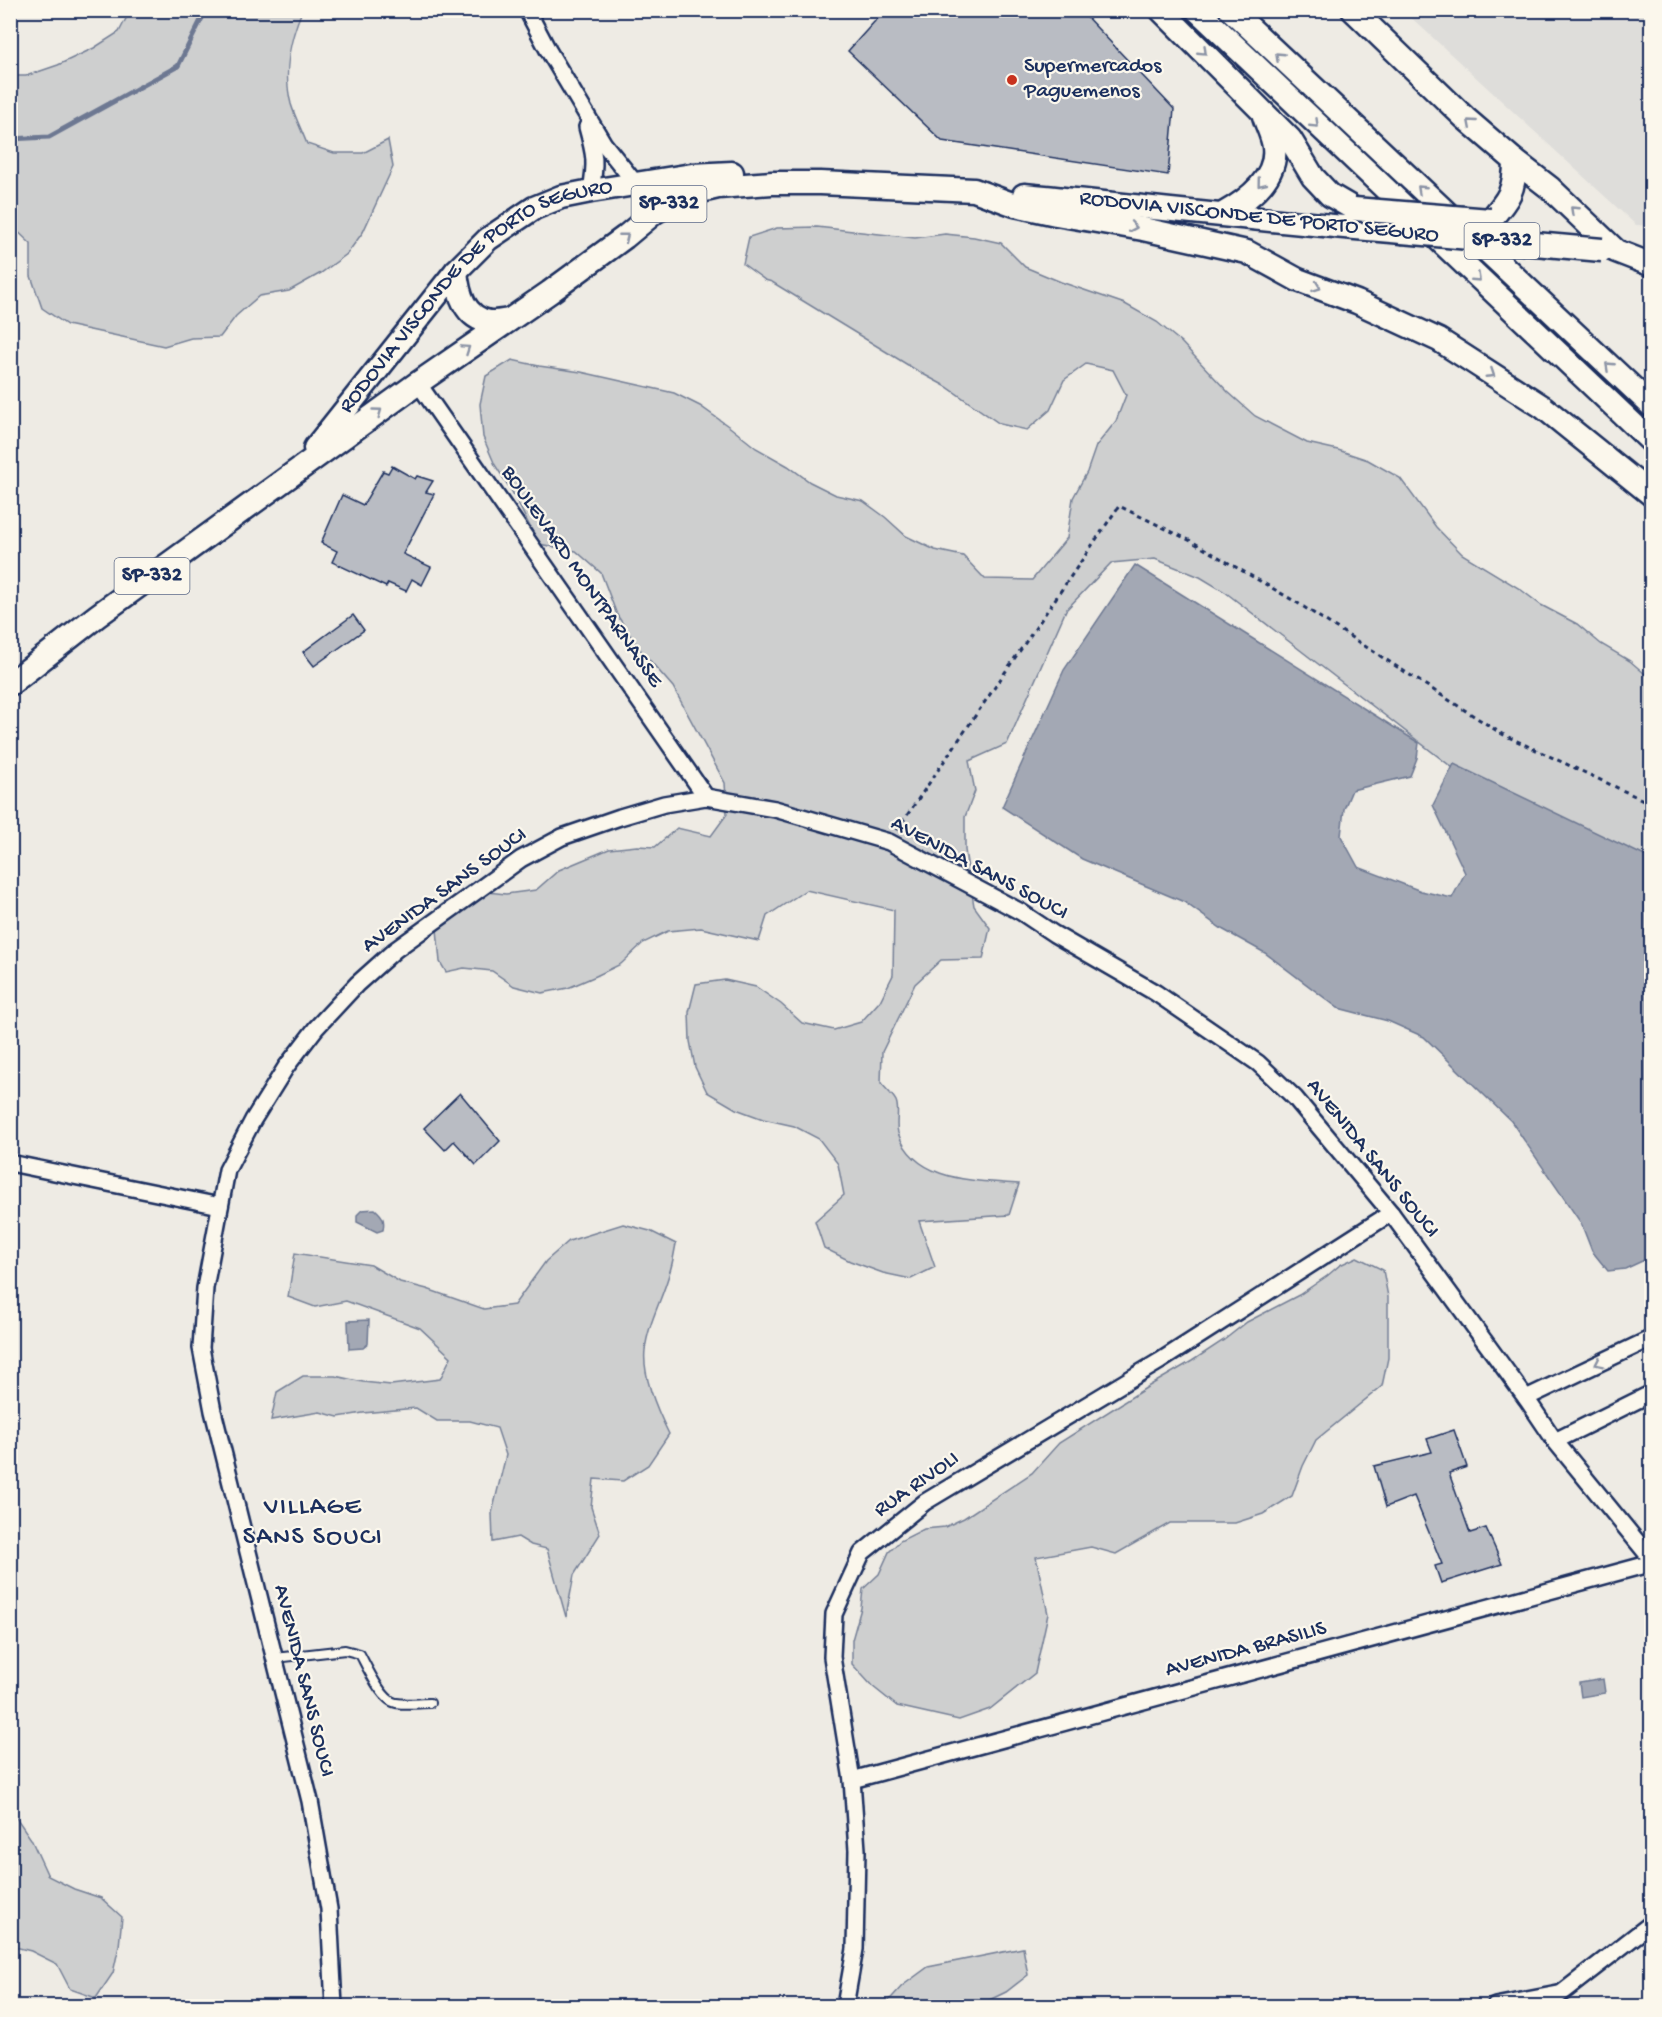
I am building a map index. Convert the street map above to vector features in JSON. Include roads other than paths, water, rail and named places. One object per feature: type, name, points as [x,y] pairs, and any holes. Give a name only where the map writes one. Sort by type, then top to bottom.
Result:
[{"type":"main road","points":[[1161,10],[1290,139],[1312,177],[1330,195],[1354,209],[1490,220],[1508,200],[1515,180],[1515,161]]},
{"type":"main road","points":[[1197,10],[1652,442]]},
{"type":"main road","points":[[1231,10],[1652,406]]},
{"type":"main road","points":[[1353,10],[1465,118],[1550,188],[1609,251]]},
{"type":"main road","points":[[1222,214],[1244,202],[1268,175],[1274,148],[1262,109]]},
{"type":"main road","name":"RODOVIA VISCONDE DE PORTO SEGURO","points":[[297,471],[456,271],[488,239],[534,208],[561,197],[692,175],[766,171],[850,177],[1222,214],[1268,221],[1609,251],[1652,264]]},
{"type":"main road","name":"RODOVIA VISCONDE DE PORTO SEGURO","points":[[10,684],[97,616],[418,383],[625,237],[655,212],[687,194],[718,187],[772,183],[974,190]]},
{"type":"main road","points":[[974,190],[1015,205],[1143,229],[1247,252],[1298,280],[1357,302],[1438,340],[1543,407],[1652,495]]},
{"type":"main road","name":"RODOVIA VISCONDE DE PORTO SEGURO","points":[[1609,251],[1652,248]]},
{"type":"main road","points":[[456,271],[461,300],[475,316],[490,322],[509,320]]},
{"type":"street","points":[[527,10],[582,110],[604,144],[636,184]]},
{"type":"street","points":[[582,110],[596,166],[591,191]]},
{"type":"street","name":"BOULEVARD MONTPARNASSE","points":[[418,383],[706,797]]},
{"type":"street","name":"AVENIDA SANS SOUCI","points":[[334,2007],[327,1898],[310,1801],[213,1411],[201,1348],[205,1288],[227,1170],[253,1120],[286,1067],[316,1028],[357,984],[395,950],[521,860],[562,837],[620,817],[664,804],[706,797],[775,809],[889,842],[1021,912],[1054,934],[1156,993],[1258,1063],[1295,1098],[1391,1213],[1555,1441],[1652,1561]]},
{"type":"street","points":[[10,1163],[220,1206]]},
{"type":"street","name":"RUA RIVOLI","points":[[845,2007],[855,1949],[858,1850],[852,1780],[832,1657],[834,1614],[862,1553],[925,1502],[1160,1361],[1391,1213]]},
{"type":"street","points":[[1526,1398],[1652,1338]]},
{"type":"street","points":[[1555,1441],[1652,1393]]},
{"type":"street","name":"AVENIDA BRASILIS","points":[[852,1780],[1652,1561]]},
{"type":"street","points":[[1545,2007],[1558,1994],[1652,1923]]},
{"type":"street","points":[[1495,2007],[1558,1994]]},
{"type":"lane","points":[[275,1658],[354,1651],[360,1654],[383,1695],[389,1701],[430,1703]]},
{"type":"waterway","points":[[10,139],[49,137],[178,66],[206,10]]},
{"type":"place","name":"Supermercados Paguemenos","points":[[1012,80]]},
{"type":"district","name":"VILLAGE SANS SOUCI","points":[[313,1523]]}]
